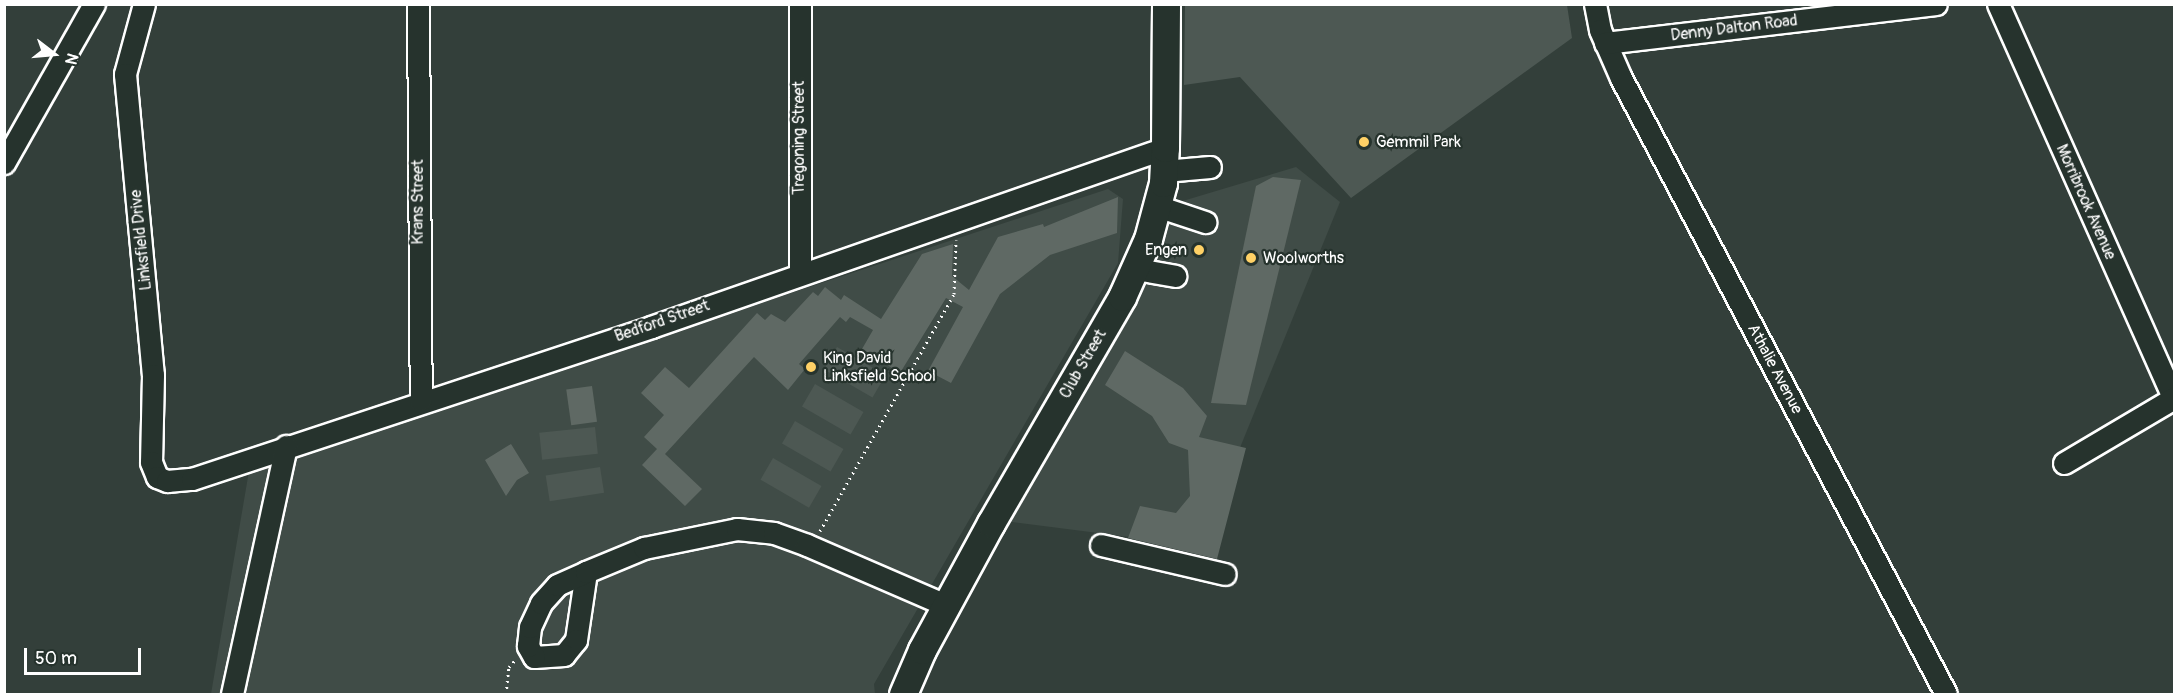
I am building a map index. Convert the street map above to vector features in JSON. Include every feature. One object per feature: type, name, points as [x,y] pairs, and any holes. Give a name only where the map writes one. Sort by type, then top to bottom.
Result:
[{"type":"main road","name":"Club Street","points":[[903,694],[948,606],[1136,268],[1157,206],[1164,160],[1166,4]]},
{"type":"street","points":[[4,163],[94,4]]},
{"type":"street","name":"Linksfield Drive","points":[[144,4],[125,74],[153,375],[151,462],[158,477]]},
{"type":"street","name":"Krans Street","points":[[417,4],[421,400]]},
{"type":"street","name":"Tregoning Street","points":[[800,4],[800,272]]},
{"type":"street","name":"Athalie Avenue","points":[[1595,4],[1605,43],[1946,694]]},
{"type":"street","name":"Denny Dalton Road","points":[[1605,43],[1819,11],[1936,4]]},
{"type":"street","name":"Morribrook Avenue","points":[[1998,4],[2174,399]]},
{"type":"street","name":"Bedford Street","points":[[158,477],[184,481],[421,400],[651,327],[800,272],[956,220],[1164,160],[1210,167]]},
{"type":"street","points":[[1157,206],[1205,222]]},
{"type":"street","points":[[1136,268],[1174,276]]},
{"type":"street","points":[[2064,463],[2174,399]]},
{"type":"street","points":[[232,694],[286,446]]},
{"type":"street","points":[[586,572],[576,640],[564,655],[549,659],[534,657],[528,646],[530,627],[541,603],[557,585],[586,572],[644,548],[737,529],[774,533],[812,546],[948,606]]},
{"type":"street","points":[[1101,545],[1225,574]]},
{"type":"path","points":[[812,546],[954,294],[956,220]]},
{"type":"path","points":[[506,694],[509,667],[528,646]]},
{"type":"shaded area","name":"Gemmil Park","points":[[1185,5],[1567,5],[1572,38],[1351,198],[1240,77],[1184,85]]},
{"type":"shaded area","points":[[1296,167],[1340,202],[1200,546],[1004,521],[1176,203]]},
{"type":"shaded area","name":"King David Linksfield School","points":[[1108,189],[1123,199],[1118,263],[874,684],[875,694],[211,694],[249,471]]},
{"type":"shaded area","points":[[837,347],[885,375],[872,398],[824,370]]},
{"type":"shaded area","points":[[815,384],[863,412],[850,435],[802,407]]},
{"type":"shaded area","points":[[795,421],[843,449],[830,472],[782,444]]},
{"type":"shaded area","points":[[595,427],[598,454],[542,460],[539,433]]},
{"type":"shaded area","points":[[773,458],[821,486],[809,508],[760,480]]},
{"type":"shaded area","points":[[600,467],[604,493],[550,501],[546,476]]},
{"type":"building","points":[[1273,177],[1301,180],[1246,405],[1211,403],[1256,186]]},
{"type":"building","points":[[1118,197],[1117,233],[1050,255],[1000,294],[951,383],[928,371],[963,307],[946,298],[900,373],[862,349],[873,330],[850,317],[846,322],[840,317],[799,364],[805,369],[788,390],[754,357],[665,454],[702,489],[685,506],[642,465],[657,449],[644,437],[664,415],[641,393],[665,367],[689,388],[757,313],[765,320],[771,314],[785,322],[813,292],[818,296],[825,287],[841,300],[844,295],[881,319],[922,254],[953,244],[952,276],[969,290],[998,237],[1043,224],[1044,227]]},
{"type":"building","points":[[1125,351],[1183,388],[1207,416],[1199,437],[1246,448],[1217,559],[1128,538],[1140,506],[1176,513],[1190,496],[1188,450],[1169,443],[1152,416],[1105,385]]},
{"type":"building","points":[[592,386],[597,422],[571,425],[566,390]]},
{"type":"building","points":[[511,444],[529,473],[517,480],[506,496],[485,460]]},
{"type":"place","name":"Gemmil Park","points":[[1364,142]]},
{"type":"place","name":"Engen","points":[[1199,250]]},
{"type":"place","name":"Woolworths","points":[[1251,258]]},
{"type":"place","name":"King David Linksfield School","points":[[811,367]]}]
